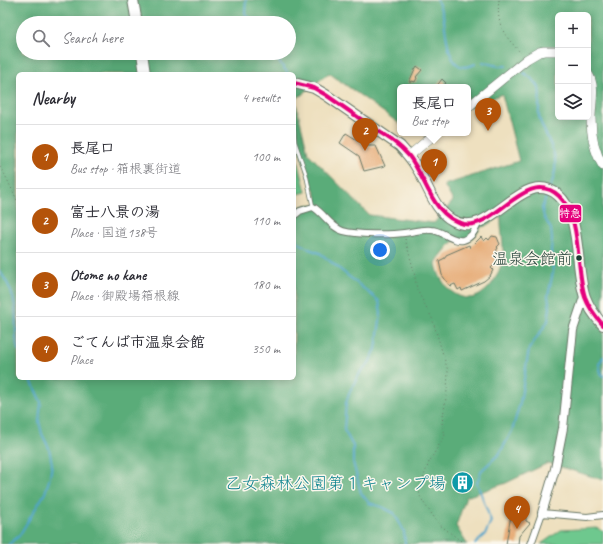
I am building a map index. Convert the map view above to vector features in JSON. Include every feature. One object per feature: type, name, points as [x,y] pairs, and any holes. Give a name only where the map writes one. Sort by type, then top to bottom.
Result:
[{"type":"highway","points":[[133,0],[136,16]]},
{"type":"highway","points":[[143,60],[145,72]]},
{"type":"highway","points":[[296,84],[314,88],[326,94],[391,139],[409,156],[439,209],[453,221],[462,224],[479,222],[496,213],[512,200],[529,190],[549,190],[564,201],[572,216],[584,296],[589,308],[603,325]]},
{"type":"main road","points":[[471,105],[527,59],[538,52],[555,51]]},
{"type":"main road","points":[[591,84],[592,136],[595,151],[603,166]]},
{"type":"main road","points":[[409,156],[432,136]]},
{"type":"street","points":[[296,214],[312,207],[323,214],[335,227],[344,231],[366,233],[403,233],[433,230],[462,240],[474,232],[479,222]]},
{"type":"street","points":[[531,544],[556,469],[563,428],[573,330],[584,296]]},
{"type":"street","points":[[542,513],[587,517],[603,515]]},
{"type":"lane","points":[[296,145],[306,174],[312,207]]},
{"type":"path","points":[[499,0],[497,12],[500,27],[507,38],[527,59]]},
{"type":"path","points":[[0,167],[16,198]]},
{"type":"path","points":[[403,233],[414,271],[417,290],[432,318],[448,371],[447,391],[442,423],[444,436],[429,462],[419,490],[420,496],[440,525],[465,544]]},
{"type":"green space","points":[[0,0],[603,0],[603,480],[548,463],[506,483],[466,497],[456,526],[467,544],[0,544]],"holes":[[[501,216],[503,258],[494,281],[483,293],[478,296],[469,298],[457,295],[446,286],[439,275],[436,263],[453,241],[463,242],[470,240],[476,235],[481,227]]]},
{"type":"green space","points":[[296,161],[298,161],[306,192],[296,194]]},
{"type":"green space","points":[[597,528],[603,531],[603,544],[541,544],[561,530]]},
{"type":"building","points":[[417,66],[422,70],[416,77],[415,82],[412,81],[411,83],[409,82]]},
{"type":"building","points":[[442,79],[446,83],[445,84],[438,84]]},
{"type":"building","points":[[346,133],[367,146],[376,146],[385,166],[364,171],[359,156],[340,143]]},
{"type":"building","points":[[492,236],[497,237],[500,244],[496,251],[499,253],[495,257],[499,260],[491,268],[493,270],[490,276],[484,281],[462,291],[461,288],[458,290],[455,284],[450,286],[442,275],[439,261],[445,258],[446,255],[469,245],[470,248],[481,237],[484,241],[487,238],[489,240]]},
{"type":"building","name":"乙女森林公園第１キャンプ場","points":[[464,474],[469,488],[459,492],[456,477]]},
{"type":"building","points":[[522,514],[526,514],[526,521],[530,523],[519,536],[518,544],[506,544],[511,515],[521,516]]},
{"type":"waterway","points":[[246,0],[245,13],[247,16]]},
{"type":"waterway","points":[[437,0],[443,15],[447,42],[453,60],[458,65],[465,67],[475,64]]},
{"type":"waterway","points":[[278,60],[287,72]]},
{"type":"waterway","points":[[483,62],[498,66],[506,66]]},
{"type":"waterway","points":[[524,73],[535,81],[539,88],[539,113],[541,125],[555,157],[555,169],[553,181],[550,187]]},
{"type":"waterway","points":[[475,544],[485,535],[491,521],[477,483],[481,471],[500,453],[512,431],[520,403],[529,349],[548,321],[550,308],[548,296],[553,272],[551,250],[552,240],[551,229],[544,217],[542,208],[548,192]]},
{"type":"waterway","points":[[296,223],[296,233]]},
{"type":"waterway","points":[[296,233],[296,241]]},
{"type":"waterway","points":[[296,241],[309,249],[320,253],[379,301],[381,313],[376,349],[369,363],[361,371],[350,391],[346,403],[344,430],[353,446],[353,462],[361,493],[369,503],[394,513],[404,531],[405,544]]},
{"type":"waterway","points":[[0,271],[13,296],[16,312]]},
{"type":"waterway","points":[[16,312],[16,339]]},
{"type":"waterway","points":[[603,357],[599,364],[603,376]]},
{"type":"waterway","points":[[9,544],[19,536],[45,493],[52,464],[49,448],[42,434],[39,421],[41,402],[31,380]]},
{"type":"transit line","name":"特急","points":[[296,84],[314,88],[326,95],[401,148],[415,165],[437,205],[444,214],[453,220],[464,224],[476,223],[487,218],[523,193],[535,189],[547,189],[559,196],[567,206],[572,217],[585,297],[593,312],[603,325]]},
{"type":"place","name":"Otome no kane","points":[[488,131]]},
{"type":"place","name":"富士八景の湯","points":[[365,151]]},
{"type":"place","name":"長尾口","points":[[434,182]]},
{"type":"place","name":"温泉会館前","points":[[579,258]]},
{"type":"place","name":"乙女森林公園第１キャンプ場","points":[[462,483]]},
{"type":"place","name":"ごてんば市温泉会館","points":[[517,529]]}]
